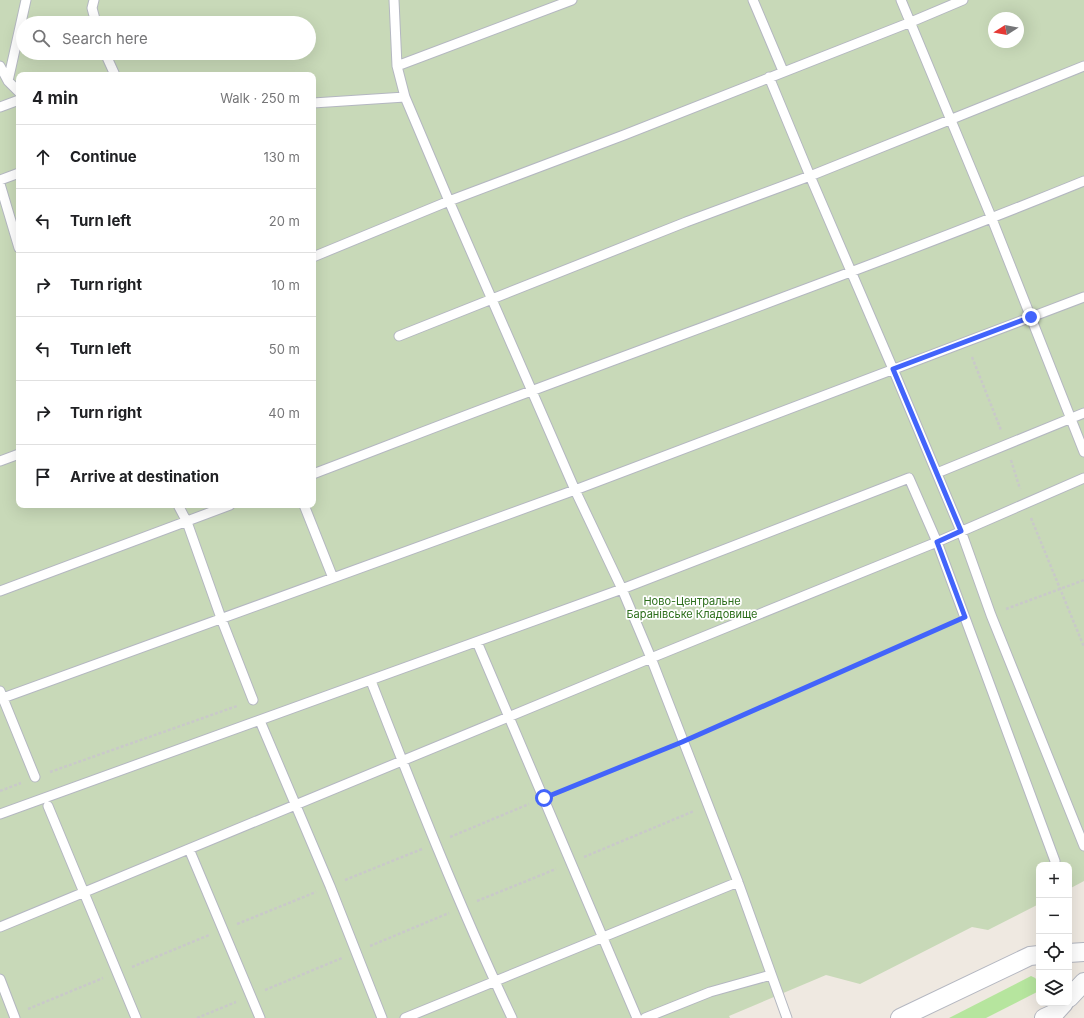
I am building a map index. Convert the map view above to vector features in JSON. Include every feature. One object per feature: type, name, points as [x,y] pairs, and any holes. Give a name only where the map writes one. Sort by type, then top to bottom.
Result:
[{"type":"street","points":[[1072,953],[1084,952]]},
{"type":"street","points":[[900,1018],[1030,956],[1036,955]]},
{"type":"street","points":[[1072,995],[1084,982]]},
{"type":"street","points":[[1044,1018],[1055,1013],[1061,1006]]},
{"type":"lane","points":[[22,16],[26,0]]},
{"type":"lane","points":[[94,0],[92,8],[94,16]]},
{"type":"lane","points":[[394,0],[397,66],[405,97],[575,490],[622,589],[651,658],[682,742],[738,882],[787,1018]]},
{"type":"lane","points":[[397,66],[572,0]]},
{"type":"lane","points":[[753,0],[783,71]]},
{"type":"lane","points":[[901,0],[992,219],[1084,452]]},
{"type":"lane","points":[[316,256],[449,201],[624,135],[770,76],[911,22],[962,0]]},
{"type":"lane","points":[[8,81],[16,45]]},
{"type":"lane","points":[[108,60],[114,72]]},
{"type":"lane","points":[[0,66],[8,81],[16,89]]},
{"type":"lane","points":[[399,336],[686,222],[810,176],[1084,66]]},
{"type":"lane","points":[[770,76],[810,176],[961,531],[991,615],[1084,846]]},
{"type":"lane","points":[[316,103],[405,97]]},
{"type":"lane","points":[[0,107],[16,101]]},
{"type":"lane","points":[[0,180],[16,174]]},
{"type":"lane","points":[[316,473],[532,390],[992,219],[1084,182]]},
{"type":"lane","points":[[0,184],[16,238]]},
{"type":"lane","points":[[35,777],[1,696],[575,490],[1084,297]]},
{"type":"lane","points":[[937,473],[1084,413]]},
{"type":"lane","points":[[0,461],[16,455]]},
{"type":"lane","points":[[0,814],[622,589],[908,478],[937,542],[1055,861]]},
{"type":"lane","points":[[0,927],[651,658],[937,542],[1084,478]]},
{"type":"lane","points":[[180,508],[187,522],[221,618],[253,700]]},
{"type":"lane","points":[[0,592],[222,508]]},
{"type":"lane","points":[[305,508],[333,578]]},
{"type":"lane","points":[[477,642],[637,1018]]},
{"type":"lane","points":[[371,680],[402,761],[436,843],[494,981],[512,1018]]},
{"type":"lane","points":[[260,721],[330,886],[382,1018]]},
{"type":"lane","points":[[48,806],[136,1018]]},
{"type":"lane","points":[[189,849],[224,929],[260,1018]]},
{"type":"lane","points":[[405,1018],[738,882]]},
{"type":"lane","points":[[645,1018],[710,992],[771,975]]},
{"type":"lane","points":[[0,979],[14,1016]]},
{"type":"path","points":[[991,615],[1084,580]]},
{"type":"path","points":[[14,1016],[682,742],[965,617]]},
{"type":"path","points":[[0,791],[35,777],[253,700]]},
{"type":"green space","name":"Ново-Центральне Баранівське Кладовище","points":[[0,0],[1084,0],[1084,881],[1072,887],[1072,862],[1036,862],[1036,906],[988,930],[972,927],[860,984],[826,975],[729,1016],[730,1018],[0,1018]]},
{"type":"green space","points":[[1031,976],[1036,978],[1036,993],[986,1018],[949,1018]]},
{"type":"route","points":[[544,798],[682,742],[965,617],[937,542],[961,531],[893,369],[1031,317]]}]
